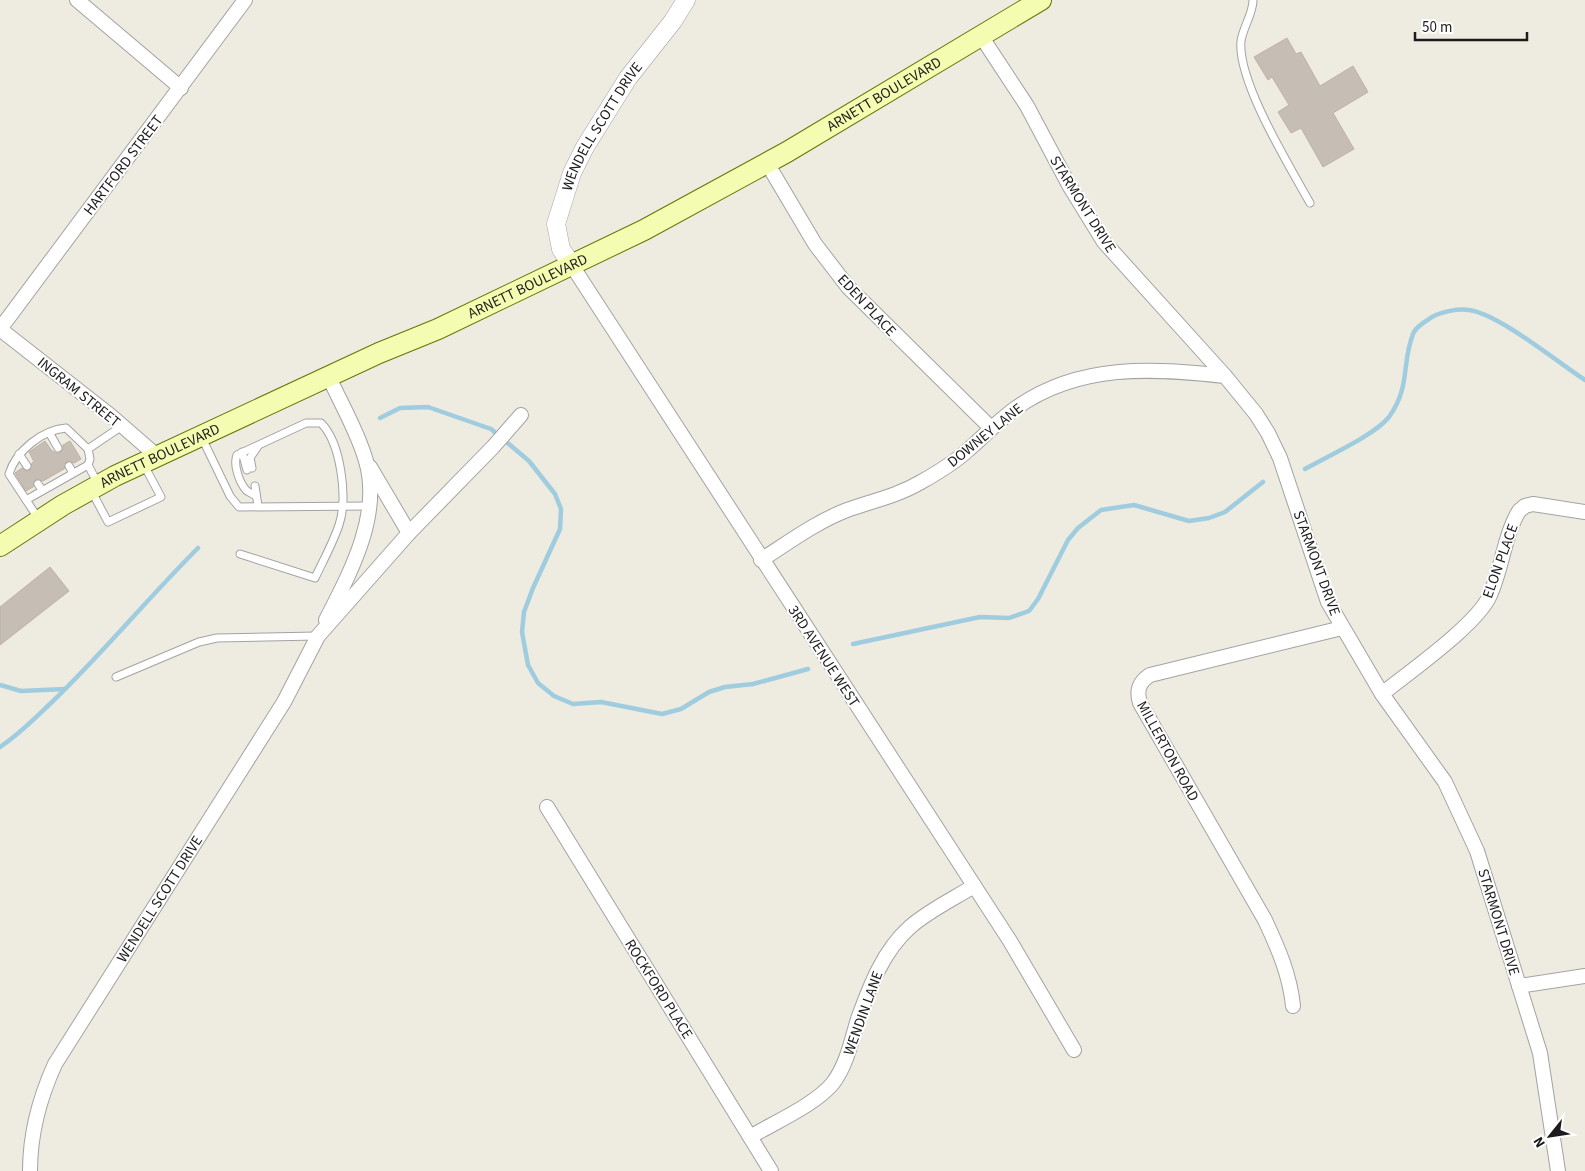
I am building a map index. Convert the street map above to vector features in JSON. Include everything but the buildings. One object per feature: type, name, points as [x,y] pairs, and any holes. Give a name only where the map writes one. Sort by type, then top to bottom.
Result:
[{"type":"main road","name":"ARNETT BOULEVARD","points":[[0,546],[39,520],[95,487],[150,459],[379,353],[438,329],[644,230],[767,163],[1041,0]]},
{"type":"street","points":[[77,0],[181,88]]},
{"type":"street","name":"HARTFORD STREET","points":[[0,329],[245,0]]},
{"type":"street","name":"WENDELL SCOTT DRIVE","points":[[571,264],[561,249],[556,224],[572,173],[584,147],[628,78],[673,21],[686,0]]},
{"type":"street","name":"STARMONT DRIVE","points":[[981,36],[1013,84],[1069,185],[1104,242],[1225,376],[1256,414],[1280,458],[1328,602],[1382,694],[1445,782],[1477,851],[1540,1053],[1558,1171]]},
{"type":"street","name":"EDEN PLACE","points":[[767,163],[815,244],[848,287],[992,428]]},
{"type":"street","name":"3RD AVENUE WEST","points":[[571,264],[974,886],[1074,1050]]},
{"type":"street","name":"INGRAM STREET","points":[[0,329],[122,426],[150,459]]},
{"type":"street","name":"DOWNEY LANE","points":[[761,560],[826,520],[848,510],[884,500],[928,478],[967,452],[1016,408],[1037,394],[1090,375],[1150,369],[1225,376]]},
{"type":"street","name":"WENDELL SCOTT DRIVE","points":[[329,377],[366,460],[409,533]]},
{"type":"street","name":"WENDELL SCOTT DRIVE","points":[[318,636],[409,533],[518,419]]},
{"type":"street","name":"WENDELL SCOTT DRIVE","points":[[30,1171],[36,1116],[55,1064],[284,702],[318,636],[357,553],[368,506],[370,482],[366,460]]},
{"type":"street","name":"ELON PLACE","points":[[1382,694],[1445,644],[1474,617],[1490,597],[1519,511],[1525,506],[1533,504],[1585,512]]},
{"type":"street","name":"MILLERTON ROAD","points":[[1293,1006],[1291,985],[1280,952],[1265,920],[1140,703],[1139,687],[1150,675],[1342,628]]},
{"type":"street","name":"ROCKFORD PLACE","points":[[547,807],[771,1171]]},
{"type":"street","name":"WENDIN LANE","points":[[750,1137],[819,1096],[832,1084],[842,1070],[872,984],[885,956],[897,940],[923,918],[974,886]]},
{"type":"street","points":[[1519,986],[1585,976]]},
{"type":"lane","points":[[1254,1],[1241,40],[1242,56],[1259,106],[1273,136],[1310,203]]},
{"type":"lane","points":[[240,554],[315,578],[340,524],[342,506],[341,472],[336,446],[329,431],[320,422],[306,423],[237,455],[234,460],[237,471],[246,490],[256,496]]},
{"type":"lane","points":[[88,449],[122,426]]},
{"type":"lane","points":[[39,520],[9,474],[13,462],[32,442],[66,428],[88,449],[90,459],[88,465],[108,522],[161,497],[150,459]]},
{"type":"lane","points":[[50,434],[58,448]]},
{"type":"lane","points":[[201,436],[230,496],[239,507],[368,506]]},
{"type":"lane","points":[[242,452],[250,469],[250,458],[258,446]]},
{"type":"lane","points":[[19,454],[27,466]]},
{"type":"lane","points":[[26,500],[40,487],[88,465]]},
{"type":"lane","points":[[69,466],[73,473]]},
{"type":"lane","points":[[257,484],[256,496],[258,506]]},
{"type":"lane","points":[[116,677],[199,642],[217,638],[318,636]]},
{"type":"waterway","points":[[1305,469],[1362,438],[1389,417],[1396,406],[1403,385],[1409,345],[1414,331],[1424,322],[1440,314],[1455,310],[1469,310],[1481,313],[1512,329],[1585,380]]},
{"type":"waterway","points":[[380,418],[400,408],[428,407],[491,429],[529,461],[555,494],[561,509],[560,529],[524,612],[522,632],[528,665],[538,683],[554,696],[573,704],[601,702],[662,714],[681,709],[709,692],[725,687],[753,684],[808,669]]},
{"type":"waterway","points":[[853,644],[980,617],[1009,618],[1029,611],[1038,599],[1068,540],[1078,528],[1101,510],[1134,505],[1189,521],[1209,518],[1225,512],[1263,482]]},
{"type":"waterway","points":[[0,747],[27,726],[71,683],[198,548]]},
{"type":"waterway","points":[[0,685],[21,691],[65,689]]}]
